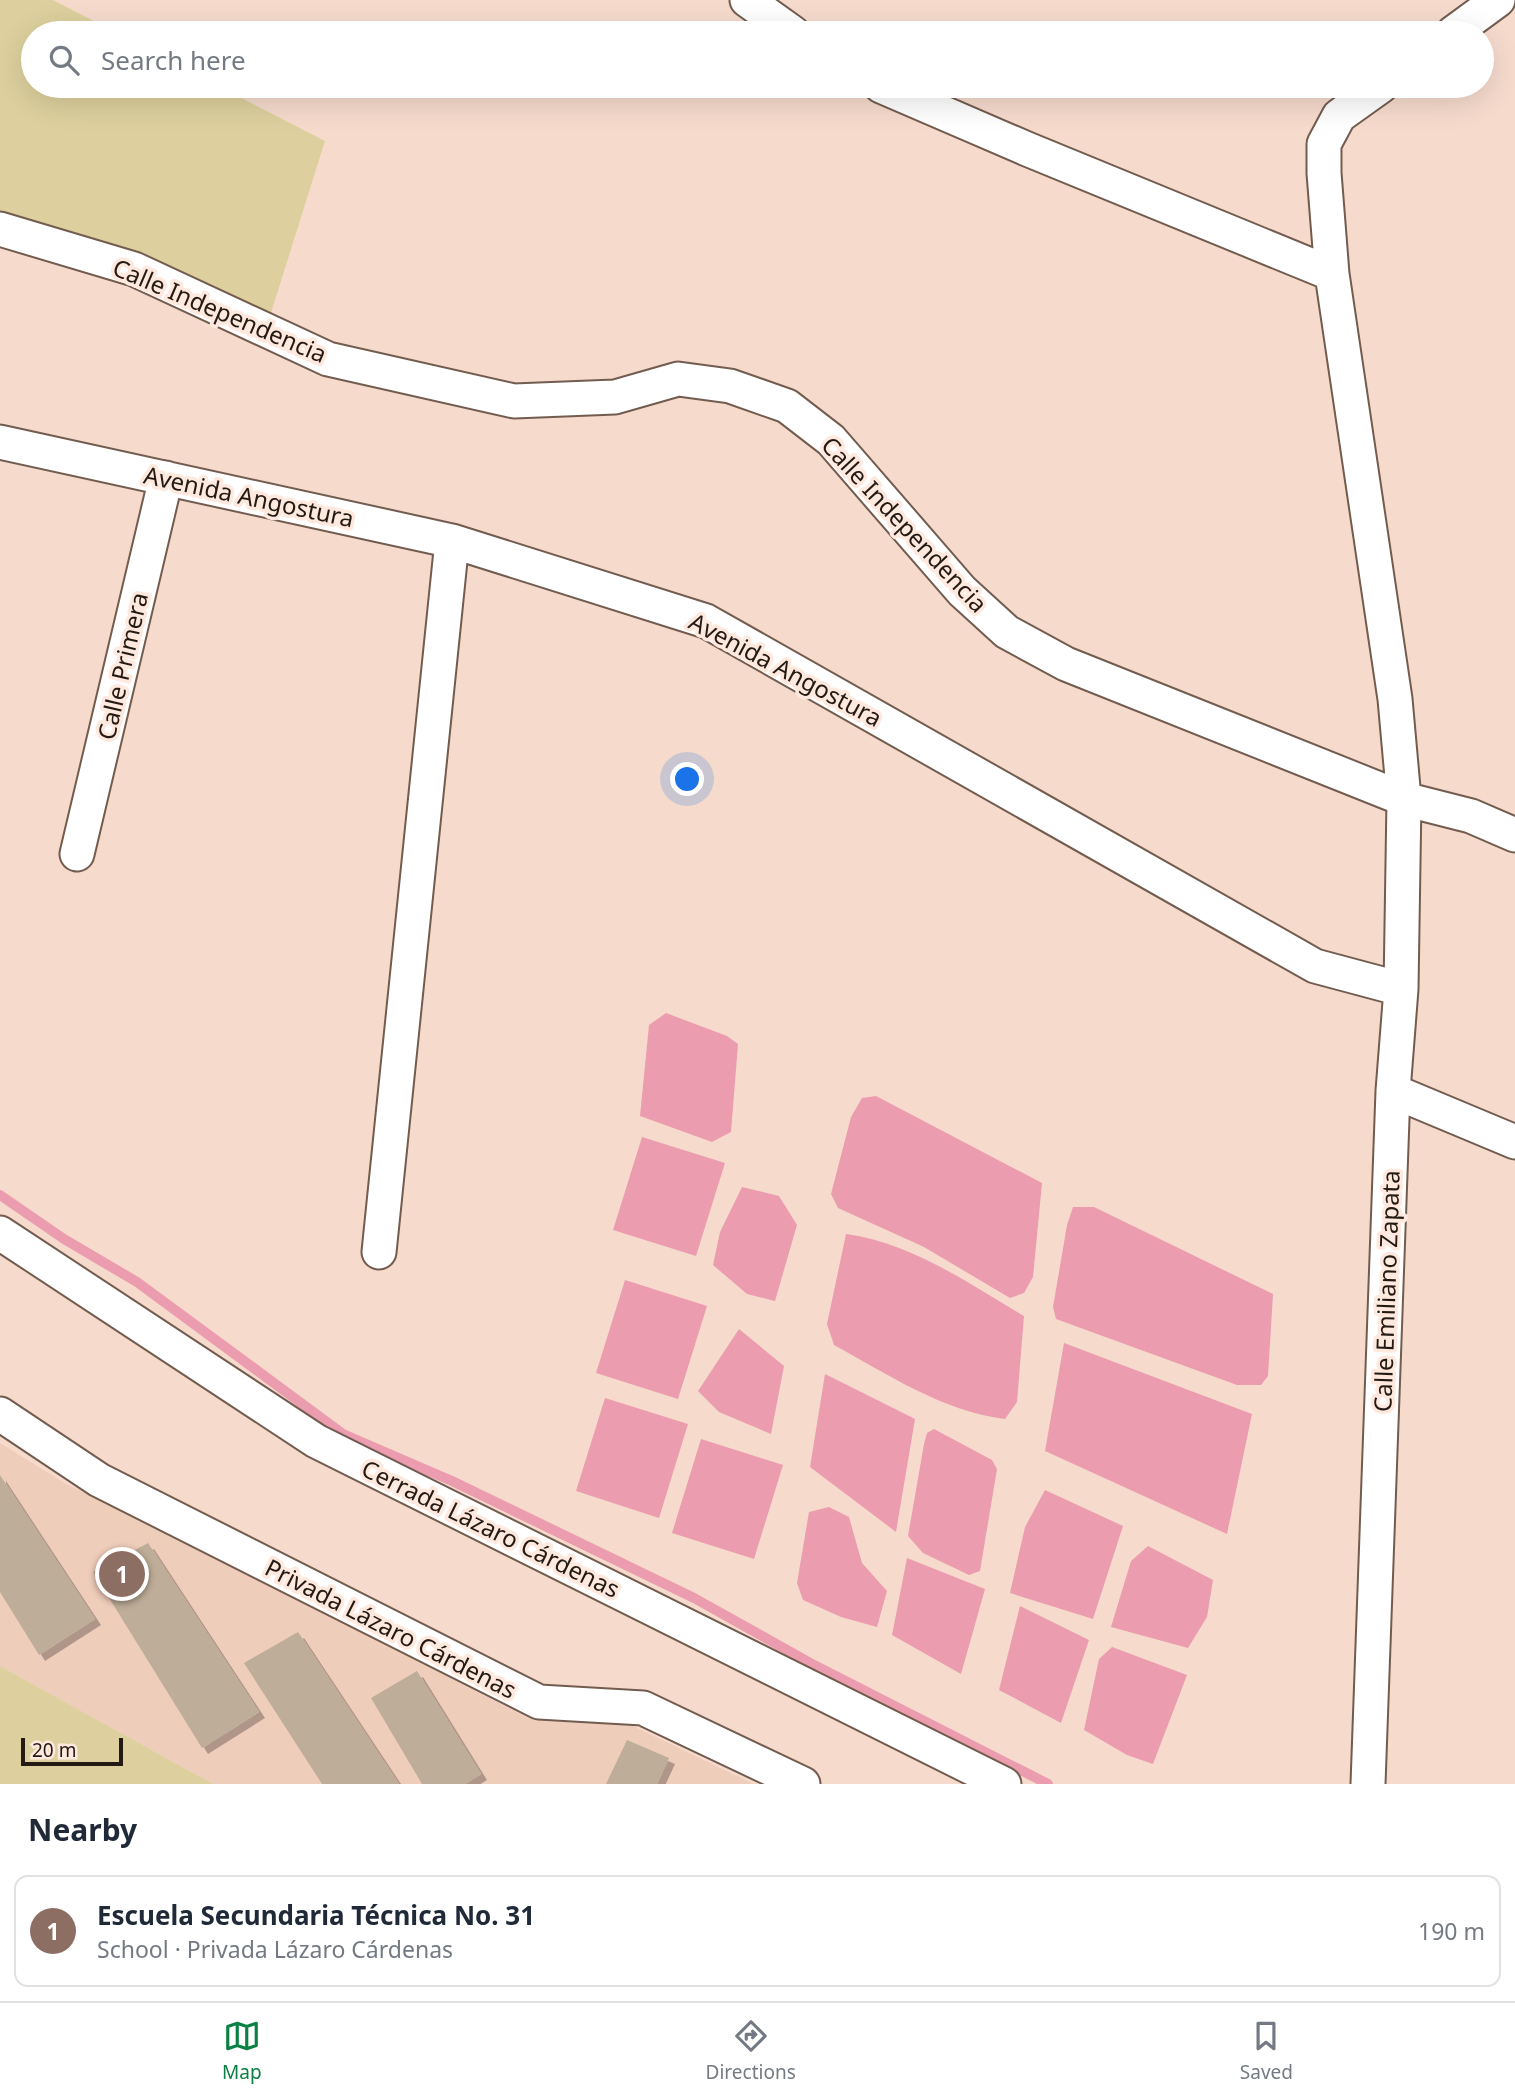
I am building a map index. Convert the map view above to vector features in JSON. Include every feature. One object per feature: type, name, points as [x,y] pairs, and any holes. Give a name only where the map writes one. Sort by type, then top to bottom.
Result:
[{"type":"street","points":[[747,0],[776,21]]},
{"type":"street","points":[[1469,21],[1498,0]]},
{"type":"street","points":[[910,98],[1332,274]]},
{"type":"street","name":"Calle Emiliano Zapata","points":[[1364,98],[1339,116],[1324,144],[1332,274],[1395,699],[1404,799],[1401,989],[1393,1091],[1368,1784]]},
{"type":"street","name":"Calle Independencia","points":[[0,229],[134,269],[328,359],[514,401],[572,401],[615,397],[678,379],[730,386],[787,406],[831,440],[962,591],[1007,632],[1066,664],[1404,799],[1471,816],[1515,835]]},
{"type":"street","name":"Avenida Angostura","points":[[0,442],[452,541],[706,621],[1315,966],[1401,989]]},
{"type":"street","name":"Calle Primera","points":[[78,854],[166,478]]},
{"type":"street","points":[[379,1252],[452,541]]},
{"type":"street","points":[[1393,1091],[1515,1142]]},
{"type":"street","name":"Cerrada Lázaro Cárdenas","points":[[0,1233],[316,1441],[1004,1784]]},
{"type":"street","name":"Privada Lázaro Cárdenas","points":[[0,1414],[99,1480],[539,1702],[643,1708],[803,1784]]},
{"type":"shaded area","points":[[0,0],[53,0],[94,21],[21,21],[21,98],[241,98],[325,141],[265,332],[0,229]]},
{"type":"shaded area","points":[[666,1013],[727,1036],[738,1044],[731,1132],[712,1142],[640,1116],[649,1025]]},
{"type":"shaded area","points":[[876,1096],[1042,1183],[1033,1277],[1024,1293],[1010,1298],[924,1247],[838,1208],[831,1194],[851,1117],[862,1098]]},
{"type":"shaded area","points":[[642,1137],[725,1163],[696,1256],[613,1230]]},
{"type":"shaded area","points":[[742,1187],[779,1196],[797,1225],[775,1301],[747,1294],[713,1265],[720,1232]]},
{"type":"shaded area","points":[[1073,1207],[1094,1207],[1273,1294],[1268,1376],[1261,1385],[1237,1385],[1056,1319],[1053,1307],[1067,1225]]},
{"type":"shaded area","points":[[846,1234],[894,1246],[917,1255],[1024,1316],[1017,1402],[1005,1419],[960,1409],[938,1400],[834,1345],[827,1324]]},
{"type":"shaded area","points":[[625,1280],[707,1306],[678,1399],[596,1373]]},
{"type":"shaded area","points":[[739,1329],[784,1366],[771,1434],[719,1412],[698,1391]]},
{"type":"shaded area","points":[[1064,1343],[1252,1414],[1227,1534],[1045,1451]]},
{"type":"shaded area","points":[[825,1374],[915,1419],[896,1532],[810,1467]]},
{"type":"shaded area","points":[[605,1398],[688,1424],[659,1518],[576,1491]]},
{"type":"shaded area","points":[[934,1429],[992,1460],[997,1469],[980,1571],[969,1575],[923,1553],[908,1536],[924,1444],[927,1433]]},
{"type":"shaded area","points":[[701,1439],[783,1465],[754,1559],[672,1533]]},
{"type":"shaded area","points":[[0,1443],[63,1482],[530,1719],[612,1716],[754,1784],[213,1784],[0,1666]]},
{"type":"shaded area","points":[[1045,1490],[1123,1526],[1093,1619],[1010,1593],[1025,1527]]},
{"type":"shaded area","points":[[829,1507],[849,1517],[862,1563],[887,1591],[877,1627],[841,1617],[803,1600],[797,1583],[809,1512]]},
{"type":"shaded area","points":[[1148,1546],[1213,1580],[1207,1617],[1188,1648],[1111,1627],[1131,1561]]},
{"type":"shaded area","points":[[907,1558],[985,1589],[961,1674],[892,1635]]},
{"type":"shaded area","points":[[1020,1606],[1089,1640],[1061,1723],[999,1690]]},
{"type":"shaded area","points":[[1112,1647],[1187,1675],[1153,1764],[1127,1755],[1084,1730],[1099,1659]]},
{"type":"shaded area","points":[[0,1666],[213,1784],[0,1784]]},
{"type":"building","points":[[0,1475],[95,1619],[39,1655],[0,1592]]},
{"type":"building","points":[[148,1543],[259,1712],[202,1748],[93,1572]]},
{"type":"building","points":[[298,1632],[399,1784],[322,1784],[244,1663]]},
{"type":"building","points":[[417,1671],[481,1774],[465,1784],[422,1784],[371,1698]]},
{"type":"building","points":[[627,1740],[669,1758],[657,1784],[606,1784]]},
{"type":"waterway","points":[[0,1195],[64,1239],[137,1282],[343,1434],[452,1481],[694,1598],[814,1665],[1048,1784]]},
{"type":"place","name":"Escuela Secundaria Técnica No. 31","points":[[122,1574]]}]
